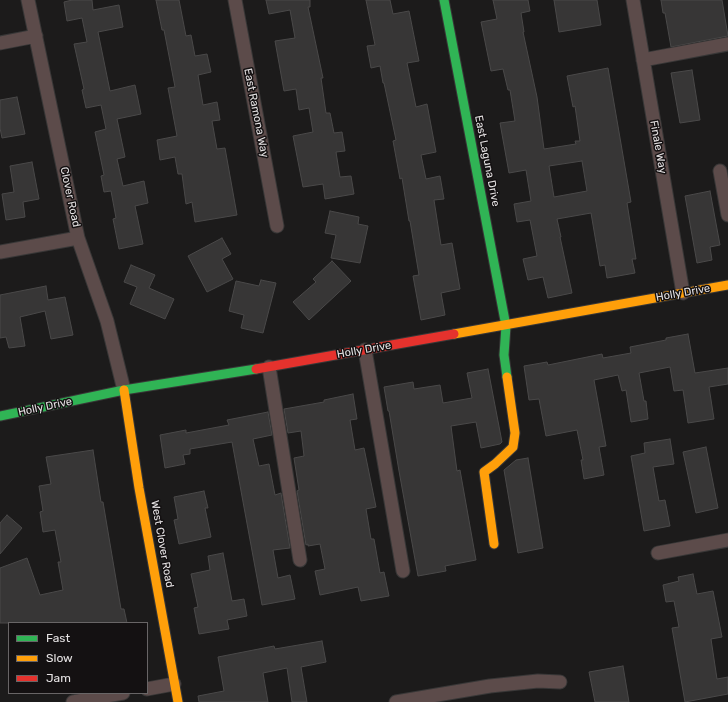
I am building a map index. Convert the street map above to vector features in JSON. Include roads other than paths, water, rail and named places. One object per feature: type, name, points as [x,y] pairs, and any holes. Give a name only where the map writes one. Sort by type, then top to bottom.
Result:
[{"type":"street","name":"Clover Road","points":[[28,0],[78,238],[107,321],[124,390]]},
{"type":"street","name":"East Ramona Way","points":[[235,0],[277,226]]},
{"type":"street","name":"East Laguna Drive","points":[[444,0],[506,326],[504,355],[515,433],[513,446],[495,464],[484,472],[494,544]]},
{"type":"street","name":"Finale Way","points":[[633,0],[683,293]]},
{"type":"street","points":[[0,43],[36,36]]},
{"type":"street","points":[[643,60],[728,44]]},
{"type":"street","points":[[720,171],[728,215]]},
{"type":"street","points":[[0,252],[78,238]]},
{"type":"street","name":"Holly Drive","points":[[0,416],[124,390],[269,367],[728,286]]},
{"type":"street","points":[[365,350],[403,571]]},
{"type":"street","points":[[269,367],[300,560]]},
{"type":"street","name":"West Clover Road","points":[[124,390],[139,488],[178,702]]},
{"type":"street","points":[[658,553],[728,540]]},
{"type":"street","points":[[396,702],[490,686],[538,681],[560,682]]},
{"type":"street","points":[[148,689],[174,684]]},
{"type":"street","points":[[73,702],[117,694]]}]
